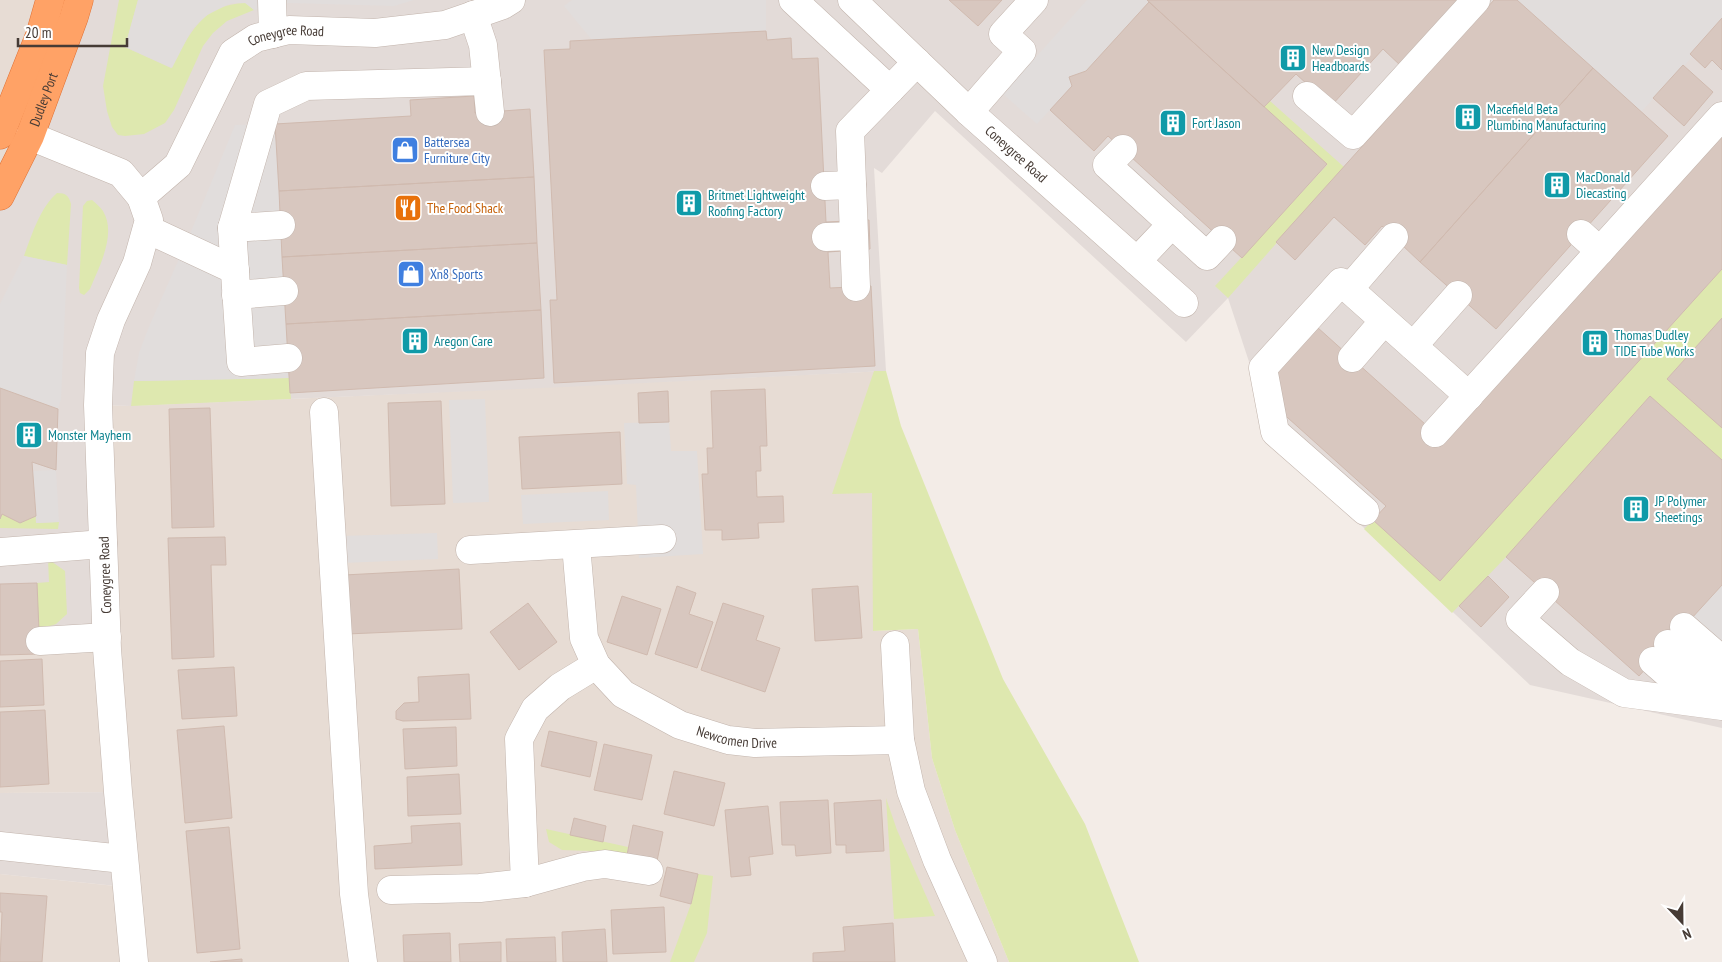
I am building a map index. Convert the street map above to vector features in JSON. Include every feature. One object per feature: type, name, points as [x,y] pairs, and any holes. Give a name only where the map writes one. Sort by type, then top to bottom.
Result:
[{"type":"highway","name":"Dudley Port","points":[[5,123],[40,35],[50,0]]},
{"type":"highway","name":"Dudley Port","points":[[0,196],[30,136],[79,0]]},
{"type":"highway","points":[[5,123],[30,136]]},
{"type":"highway","points":[[0,166],[9,148],[30,136]]},
{"type":"street","points":[[272,0],[273,34]]},
{"type":"street","name":"Coneygree Road","points":[[141,197],[178,164],[233,53],[256,38],[289,30],[375,33],[446,25],[503,5],[511,0]]},
{"type":"street","points":[[794,0],[890,90]]},
{"type":"street","name":"Coneygree Road","points":[[852,0],[970,112],[1184,303]]},
{"type":"street","points":[[970,112],[1022,51],[1003,34],[1034,0]]},
{"type":"street","points":[[1307,96],[1353,135],[1438,36],[1476,0]]},
{"type":"street","points":[[473,15],[483,45],[490,112]]},
{"type":"street","points":[[856,287],[850,132],[917,62]]},
{"type":"street","points":[[288,358],[241,362],[232,228],[268,104],[306,86],[487,82]]},
{"type":"street","points":[[1435,433],[1464,407],[1591,242],[1722,116]]},
{"type":"street","name":"Coneygree Road","points":[[30,136],[121,173],[141,197],[149,220],[137,263],[111,320],[100,353],[98,405],[107,637],[123,859],[134,962]]},
{"type":"street","points":[[1122,149],[1107,165],[1207,256],[1222,240]]},
{"type":"street","points":[[825,186],[852,185]]},
{"type":"street","points":[[232,228],[281,224]]},
{"type":"street","points":[[1137,261],[1172,224]]},
{"type":"street","points":[[147,229],[236,282],[284,291]]},
{"type":"street","points":[[826,238],[853,236]]},
{"type":"street","points":[[1349,289],[1394,237]]},
{"type":"street","points":[[1365,511],[1275,432],[1263,368],[1341,282],[1413,346],[1464,407]]},
{"type":"street","points":[[1413,346],[1458,295]]},
{"type":"street","points":[[1352,358],[1384,321]]},
{"type":"street","points":[[324,412],[354,894],[363,962]]},
{"type":"street","points":[[470,550],[576,545],[662,538]]},
{"type":"street","points":[[0,552],[103,544]]},
{"type":"street","name":"Newcomen Drive","points":[[576,545],[584,638],[596,665],[623,694],[680,725],[728,740],[755,742],[900,740]]},
{"type":"street","points":[[1545,592],[1520,619],[1570,662],[1624,693],[1716,699]]},
{"type":"street","points":[[40,641],[107,637]]},
{"type":"street","points":[[1716,699],[1668,644],[1722,660]]},
{"type":"street","points":[[895,645],[900,740],[911,791],[937,860],[982,962]]},
{"type":"street","points":[[525,883],[518,739],[535,709],[560,687],[596,665]]},
{"type":"street","points":[[0,846],[123,859]]},
{"type":"street","points":[[391,890],[480,888],[525,883],[584,866],[605,864],[649,871]]},
{"type":"shaded area","points":[[0,0],[66,0],[0,167]]},
{"type":"shaded area","points":[[66,0],[1722,0],[1722,728],[1530,685],[1269,438],[1255,380],[1228,298],[1186,342],[935,111],[882,173],[874,168],[886,371],[131,406],[98,405],[107,649],[0,655],[0,167]]},
{"type":"shaded area","points":[[138,0],[414,0],[394,6],[289,3],[254,10],[245,3],[231,3],[207,15],[192,29],[172,68],[125,47]]},
{"type":"shaded area","points":[[572,0],[766,0],[766,31],[592,40],[564,6]]},
{"type":"shaded area","points":[[1087,0],[1147,0],[1149,2],[1086,71],[1069,77],[1072,86],[1037,124],[1003,94]]},
{"type":"shaded area","points":[[1517,0],[1722,0],[1722,18],[1690,53],[1693,56],[1641,112]]},
{"type":"shaded area","points":[[275,124],[289,378],[134,381],[139,353],[148,329],[235,125]]},
{"type":"shaded area","points":[[24,256],[67,265],[61,399],[58,409],[0,388],[0,304]]},
{"type":"shaded area","points":[[886,371],[874,631],[918,629],[932,758],[955,830],[1009,962],[0,962],[0,874],[125,887],[117,792],[0,793],[0,655],[40,654],[98,405],[131,406]]},
{"type":"shaded area","points":[[485,399],[489,502],[453,503],[449,400]]},
{"type":"shaded area","points":[[669,422],[671,451],[697,451],[703,554],[639,558],[636,485],[627,484],[624,423]]},
{"type":"shaded area","points":[[56,470],[59,522],[36,523],[33,471]]},
{"type":"shaded area","points":[[608,491],[609,520],[523,524],[521,495]]},
{"type":"shaded area","points":[[437,533],[438,559],[343,563],[342,536]]},
{"type":"shaded area","points":[[1722,585],[1722,640],[1721,641],[1694,616]]},
{"type":"shaded area","points":[[118,792],[126,887],[0,874],[0,793]]},
{"type":"green space","points":[[119,0],[138,0],[125,47],[171,68],[191,33],[208,15],[218,9],[246,3],[254,10],[227,21],[213,33],[203,46],[174,110],[165,123],[144,134],[118,135],[112,127],[107,111],[103,86]]},
{"type":"green space","points":[[1270,101],[1344,167],[1228,298],[1215,286],[1327,165],[1264,107]]},
{"type":"green space","points":[[57,193],[67,196],[71,204],[67,265],[24,256],[41,214]]},
{"type":"green space","points":[[92,200],[103,211],[107,220],[108,230],[105,250],[98,271],[90,289],[84,295],[80,293],[79,288],[83,206],[87,201]]},
{"type":"green space","points":[[1722,269],[1722,318],[1667,379],[1722,428],[1722,460],[1650,396],[1506,557],[1452,613],[1364,529],[1373,520],[1440,581]]},
{"type":"green space","points":[[874,371],[886,371],[901,426],[1003,679],[1085,824],[1139,962],[1009,962],[955,830],[932,758],[918,629],[873,631],[872,493],[832,494]]},
{"type":"green space","points":[[289,378],[291,399],[131,406],[134,381]]},
{"type":"green space","points":[[2,514],[20,523],[36,516],[37,523],[59,522],[58,529],[0,528]]},
{"type":"green space","points":[[48,559],[65,571],[67,614],[56,624],[39,630],[37,583],[49,582]]},
{"type":"green space","points":[[886,798],[897,830],[935,916],[894,919]]},
{"type":"green space","points":[[546,829],[628,847],[627,855],[562,850],[549,842]]},
{"type":"green space","points":[[698,874],[713,876],[707,933],[694,962],[670,962],[691,904]]},
{"type":"building","points":[[949,0],[1002,0],[978,26]]},
{"type":"building","name":"New Design Headboards","points":[[1147,0],[1459,0],[1402,67],[1383,49],[1331,106],[1296,74],[1264,107]]},
{"type":"building","name":"Macefield Beta Plumbing Manufacturing","points":[[1494,0],[1517,0],[1593,68],[1420,262],[1382,226],[1365,245],[1334,217],[1295,260],[1276,242]]},
{"type":"building","name":"Fort Jason","points":[[1149,2],[1327,164],[1242,258],[1108,136],[1094,151],[1050,110],[1072,86],[1069,77],[1086,71]]},
{"type":"building","points":[[1722,18],[1722,70],[1712,60],[1705,68],[1690,54]]},
{"type":"building","name":"Britmet Lightweight Roofing Factory","points":[[766,31],[767,40],[791,38],[792,59],[818,58],[826,222],[869,220],[870,249],[828,252],[830,288],[871,286],[875,366],[554,383],[550,300],[557,300],[544,50],[570,49],[570,41]]},
{"type":"building","points":[[1683,65],[1713,92],[1684,126],[1653,98]]},
{"type":"building","name":"MacDonald Diecasting","points":[[1593,68],[1668,136],[1496,329],[1420,262]]},
{"type":"building","name":"Battersea Furniture City","points":[[474,96],[475,113],[530,109],[534,177],[279,191],[275,124],[411,116],[410,100]]},
{"type":"building","name":"Thomas Dudley TIDE Tube Works","points":[[1722,135],[1722,269],[1440,581],[1373,520],[1386,506],[1278,409],[1273,376],[1317,327],[1445,442]]},
{"type":"building","name":"The Food Shack","points":[[534,177],[537,243],[282,257],[279,191]]},
{"type":"building","name":"Xn8 Sports","points":[[537,243],[541,310],[286,324],[282,257]]},
{"type":"building","name":"Aregon Care","points":[[541,310],[544,378],[290,393],[286,324]]},
{"type":"building","points":[[1722,318],[1722,428],[1667,379]]},
{"type":"building","name":"Monster Mayhem","points":[[0,388],[58,409],[56,470],[32,462],[36,516],[20,523],[2,514],[0,519]]},
{"type":"building","points":[[765,389],[767,446],[760,446],[761,471],[756,471],[757,497],[783,496],[784,522],[758,523],[759,538],[722,540],[722,530],[705,530],[702,474],[708,474],[707,448],[713,448],[711,391]]},
{"type":"building","points":[[668,391],[669,422],[639,423],[638,393]]},
{"type":"building","name":"JP Polymer Sheetings","points":[[1650,396],[1722,460],[1722,585],[1639,676],[1506,557]]},
{"type":"building","points":[[441,401],[445,504],[391,506],[388,403]]},
{"type":"building","points":[[210,408],[214,527],[172,528],[169,409]]},
{"type":"building","points":[[620,432],[622,484],[522,489],[519,437]]},
{"type":"building","points":[[225,537],[226,565],[211,565],[214,657],[172,659],[168,538]]},
{"type":"building","points":[[459,569],[462,629],[347,634],[344,575]]},
{"type":"building","points":[[1488,576],[1509,597],[1481,627],[1459,606]]},
{"type":"building","points":[[37,583],[40,654],[0,655],[0,584]]},
{"type":"building","points":[[677,586],[696,593],[689,614],[713,622],[697,668],[655,654]]},
{"type":"building","points":[[858,586],[862,638],[815,641],[812,589]]},
{"type":"building","points":[[622,596],[661,609],[647,655],[607,642]]},
{"type":"building","points":[[528,603],[557,642],[519,670],[490,632]]},
{"type":"building","points":[[723,603],[764,616],[756,640],[780,648],[765,692],[701,670]]},
{"type":"building","points":[[42,659],[44,705],[0,707],[0,661]]},
{"type":"building","points":[[234,667],[237,716],[182,719],[178,670]]},
{"type":"building","points":[[469,674],[471,719],[403,721],[396,719],[396,711],[404,703],[419,702],[418,677]]},
{"type":"building","points":[[45,710],[49,784],[0,787],[0,712]]},
{"type":"building","points":[[224,726],[232,818],[185,823],[177,730]]},
{"type":"building","points":[[456,727],[457,766],[405,769],[403,729]]},
{"type":"building","points":[[549,731],[597,742],[590,777],[541,766]]},
{"type":"building","points":[[604,744],[652,755],[642,800],[594,790]]},
{"type":"building","points":[[674,771],[725,783],[714,826],[664,814]]},
{"type":"building","points":[[459,774],[461,814],[408,816],[407,777]]},
{"type":"building","points":[[828,800],[831,853],[796,856],[795,845],[782,845],[780,802]]},
{"type":"building","points":[[881,800],[884,851],[846,853],[846,845],[836,845],[834,803]]},
{"type":"building","points":[[768,806],[773,854],[749,857],[751,875],[731,877],[725,810]]},
{"type":"building","points":[[574,818],[606,826],[603,842],[570,835]]},
{"type":"building","points":[[460,823],[462,865],[375,869],[374,846],[412,843],[411,826]]},
{"type":"building","points":[[633,825],[663,832],[657,861],[627,855]]},
{"type":"building","points":[[229,827],[240,949],[197,953],[186,831]]},
{"type":"building","points":[[667,867],[698,874],[691,904],[660,896]]},
{"type":"building","points":[[0,893],[47,896],[42,962],[0,962],[2,912],[0,912]]},
{"type":"building","points":[[664,907],[666,952],[613,954],[611,910]]},
{"type":"building","points":[[893,923],[895,962],[813,962],[813,953],[845,951],[843,927]]},
{"type":"building","points":[[605,929],[607,962],[563,962],[562,932]]},
{"type":"building","points":[[450,933],[451,962],[404,962],[403,935]]},
{"type":"building","points":[[555,937],[556,962],[507,962],[506,939]]},
{"type":"building","points":[[501,942],[501,962],[460,962],[459,944]]},
{"type":"building","points":[[242,959],[242,962],[210,962]]},
{"type":"place","name":"New Design Headboards","points":[[1293,58]]},
{"type":"place","name":"Macefield Beta Plumbing Manufacturing","points":[[1468,117]]},
{"type":"place","name":"Fort Jason","points":[[1173,123]]},
{"type":"place","name":"Battersea Furniture City","points":[[405,150]]},
{"type":"place","name":"MacDonald Diecasting","points":[[1557,185]]},
{"type":"place","name":"Britmet Lightweight Roofing Factory","points":[[689,203]]},
{"type":"place","name":"The Food Shack","points":[[408,208]]},
{"type":"place","name":"Xn8 Sports","points":[[411,274]]},
{"type":"place","name":"Aregon Care","points":[[415,341]]},
{"type":"place","name":"Thomas Dudley TIDE Tube Works","points":[[1595,343]]},
{"type":"place","name":"Monster Mayhem","points":[[29,435]]},
{"type":"place","name":"JP Polymer Sheetings","points":[[1636,509]]}]
